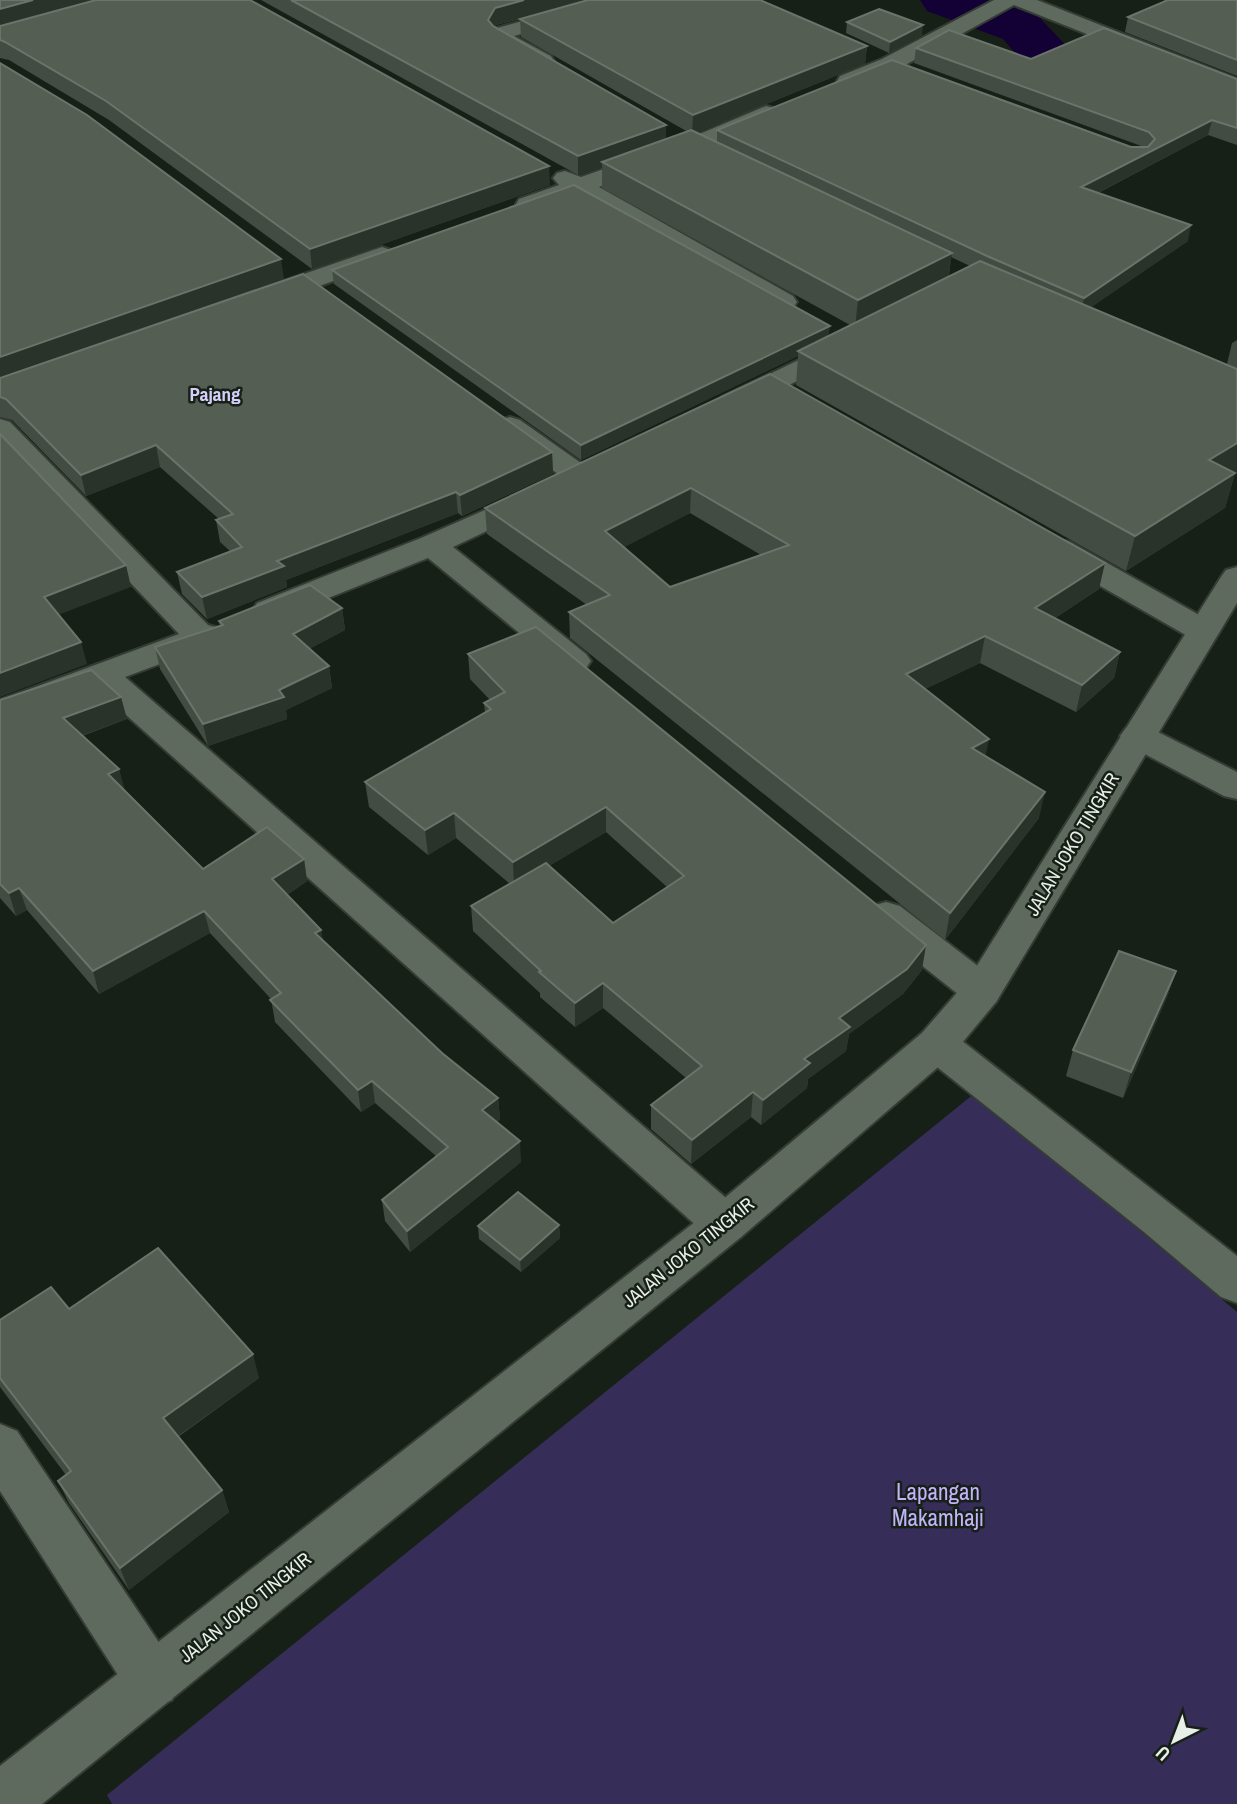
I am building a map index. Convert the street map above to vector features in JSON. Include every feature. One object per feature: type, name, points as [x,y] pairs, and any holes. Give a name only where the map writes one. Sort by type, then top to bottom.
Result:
[{"type":"street","points":[[827,89],[890,64],[1001,3],[1237,87]]},
{"type":"street","points":[[561,72],[502,38],[504,33],[586,10]]},
{"type":"street","points":[[865,52],[916,74]]},
{"type":"street","points":[[501,213],[691,146],[789,104]]},
{"type":"street","points":[[667,132],[715,158]]},
{"type":"street","points":[[543,166],[805,314]]},
{"type":"street","points":[[244,304],[398,250]]},
{"type":"street","points":[[286,265],[331,298]]},
{"type":"street","points":[[710,414],[781,392],[849,334]]},
{"type":"street","points":[[0,712],[201,637],[432,545],[591,470],[489,411]]},
{"type":"street","points":[[0,428],[201,637]]},
{"type":"street","points":[[1037,537],[1203,631]]},
{"type":"street","points":[[432,545],[594,677]]},
{"type":"street","name":"JALAN JOKO TINGKIR","points":[[0,1802],[724,1224],[937,1044],[982,991],[1237,577]]},
{"type":"street","points":[[102,675],[724,1224]]},
{"type":"street","points":[[1138,736],[1237,787]]},
{"type":"street","points":[[864,898],[982,991]]},
{"type":"street","points":[[937,1044],[1237,1283]]},
{"type":"street","points":[[0,1447],[153,1681]]},
{"type":"green space","name":"Lapangan Makamhaji","points":[[975,1093],[1237,1312],[1237,1804],[112,1804],[107,1795]]},
{"type":"building","points":[[0,0],[33,0],[0,9]]},
{"type":"building","points":[[96,0],[250,0],[549,166],[310,249],[106,101],[0,40],[0,26]]},
{"type":"building","points":[[291,0],[524,0],[495,8],[488,20],[493,26],[666,125],[578,156]]},
{"type":"building","points":[[588,0],[760,0],[867,46],[693,115],[520,19]]},
{"type":"building","points":[[1168,0],[1237,0],[1237,60],[1128,17]]},
{"type":"building","points":[[879,9],[923,25],[890,42],[847,22]]},
{"type":"building","points":[[1104,28],[1237,79],[1237,128],[1212,120],[1081,187],[1191,225],[1084,298],[987,256],[717,130],[892,60],[1131,147],[1148,147],[1155,139],[1149,132],[916,48],[949,30],[1031,59]]},
{"type":"building","points":[[0,63],[87,115],[281,259],[0,357]]},
{"type":"building","points":[[691,130],[952,253],[858,300],[602,162]]},
{"type":"building","points":[[574,185],[830,326],[581,445],[332,270]]},
{"type":"building","points":[[980,261],[1237,369],[1237,443],[1209,460],[1235,473],[1135,536],[798,351]]},
{"type":"building","points":[[303,274],[552,452],[460,495],[456,492],[277,561],[284,566],[202,597],[177,572],[242,547],[216,520],[233,514],[156,445],[81,475],[6,399],[0,397],[0,378]]},
{"type":"building","points":[[770,374],[1105,563],[1035,608],[1120,652],[1082,685],[985,636],[906,674],[989,739],[972,748],[1045,792],[950,913],[569,612],[610,595],[485,508]],"holes":[[[691,488],[789,545],[670,587],[605,531]]]},
{"type":"building","points":[[0,434],[126,565],[44,597],[81,642],[0,673]]},
{"type":"building","points":[[310,585],[342,608],[293,634],[329,666],[279,690],[284,697],[203,724],[155,647],[223,625],[219,621]]},
{"type":"building","points":[[536,627],[926,945],[907,969],[839,1018],[850,1027],[804,1059],[810,1063],[763,1100],[753,1092],[692,1140],[651,1105],[702,1066],[603,983],[575,1003],[471,906],[546,863],[613,923],[684,876],[606,807],[513,862],[454,813],[425,830],[365,782],[491,709],[484,703],[505,692],[468,654]]},
{"type":"building","points":[[91,670],[121,697],[63,718],[119,769],[108,774],[203,869],[267,827],[304,859],[272,879],[321,930],[315,933],[442,1053],[498,1098],[482,1110],[520,1141],[407,1231],[382,1200],[448,1147],[372,1081],[358,1090],[270,1000],[281,993],[204,911],[93,971],[19,888],[9,893],[0,884],[0,700]]},
{"type":"building","points":[[1119,951],[1176,971],[1131,1072],[1073,1050]]},
{"type":"building","points":[[518,1192],[559,1225],[520,1260],[478,1226]]},
{"type":"building","points":[[158,1248],[253,1354],[163,1418],[222,1490],[120,1568],[58,1481],[71,1471],[0,1378],[0,1320],[51,1287],[69,1309]]},
{"type":"waterway","points":[[945,0],[1021,28],[1076,88],[1120,97],[1206,91],[1237,98]]},
{"type":"district","name":"Pajang","points":[[215,394]]}]
